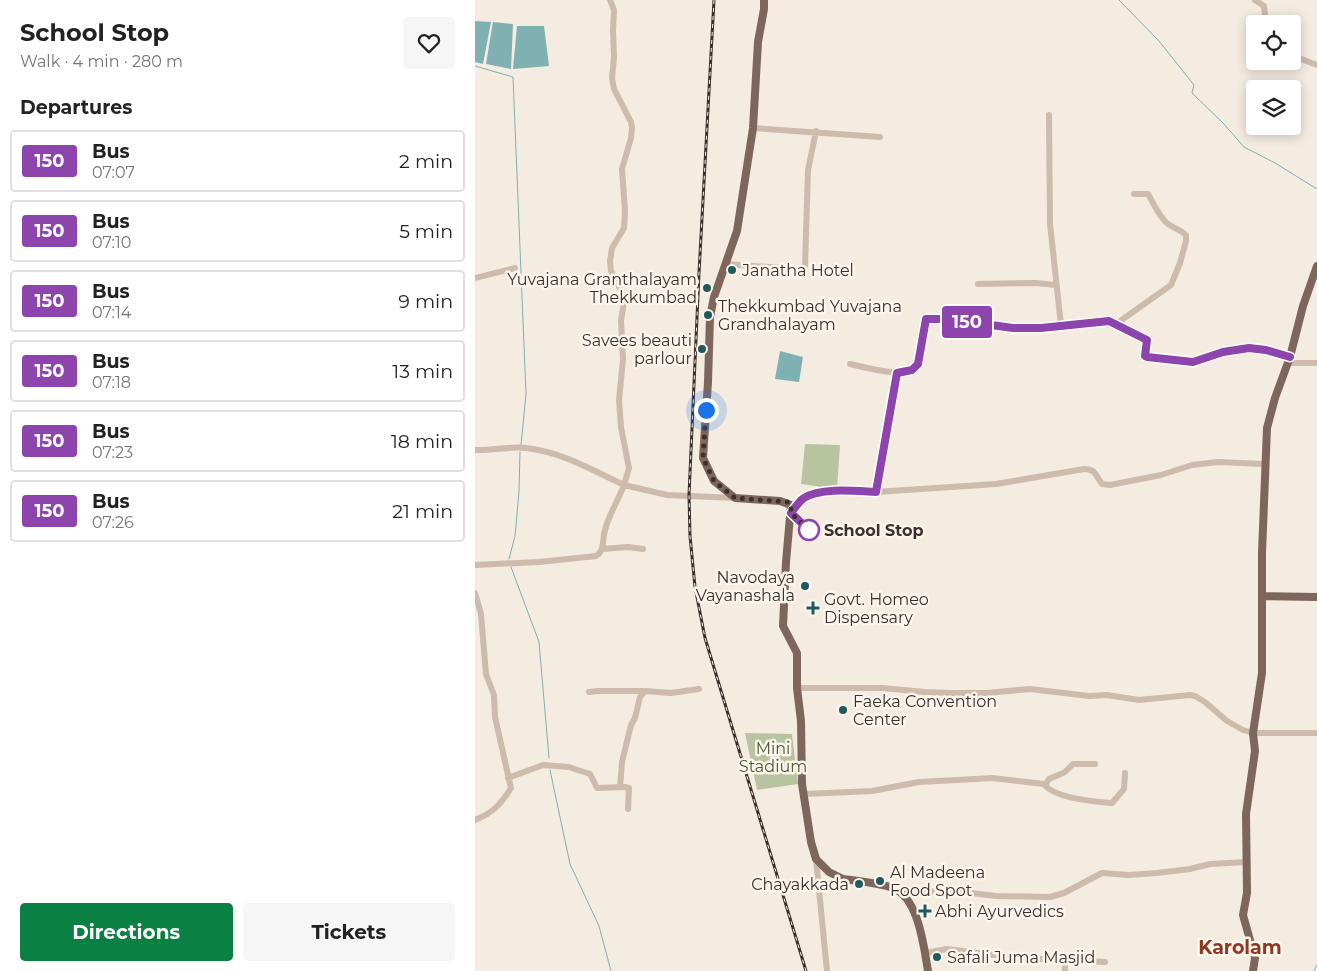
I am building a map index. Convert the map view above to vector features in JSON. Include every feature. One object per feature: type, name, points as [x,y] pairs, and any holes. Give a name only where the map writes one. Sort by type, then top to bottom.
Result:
[{"type":"main road","points":[[764,0],[758,42],[753,128],[737,231],[714,297],[710,317],[703,458],[714,481],[735,498],[773,500],[788,502],[791,505],[785,572],[783,626],[797,653],[802,784],[815,859],[824,868],[843,878],[893,888],[906,899],[919,924],[928,971]]},
{"type":"main road","points":[[1253,971],[1255,958],[1243,915],[1247,893],[1246,814],[1255,751],[1253,733],[1262,673],[1262,553],[1264,464],[1267,428],[1289,360],[1303,306],[1317,266]]},
{"type":"main road","points":[[1263,596],[1317,597]]},
{"type":"street","points":[[475,564],[539,562],[597,556],[602,549],[605,528],[624,485],[629,468],[621,427],[619,400],[623,359],[621,321],[624,302],[622,292],[611,271],[609,260],[624,228],[625,211],[622,169],[632,128],[631,122],[614,89],[612,78],[614,10],[610,0]]},
{"type":"street","points":[[1255,0],[1264,6],[1265,15]]},
{"type":"street","points":[[1301,59],[1317,65]]},
{"type":"street","points":[[1049,115],[1050,224],[1061,326]]},
{"type":"street","points":[[753,128],[880,137]]},
{"type":"street","points":[[726,264],[798,268],[805,266],[808,170],[816,132]]},
{"type":"street","points":[[1116,324],[1171,285],[1186,241],[1186,235],[1168,224],[1161,217],[1148,194],[1134,194]]},
{"type":"street","points":[[475,278],[515,268]]},
{"type":"street","points":[[978,284],[1035,283],[1056,285]]},
{"type":"street","points":[[850,364],[897,373],[912,370],[918,364],[925,322],[929,318],[1013,328],[1041,328],[1109,321],[1147,340],[1145,356],[1147,357],[1193,362],[1223,352],[1249,348],[1266,350],[1289,360],[1317,363]]},
{"type":"street","points":[[876,492],[897,373]]},
{"type":"street","points":[[475,450],[525,448],[554,453],[624,485],[667,495],[735,498]]},
{"type":"street","points":[[809,530],[791,513],[803,498],[816,492],[876,492],[995,484],[1084,469],[1096,472],[1101,484],[1109,486],[1161,475],[1192,465],[1218,462],[1264,464]]},
{"type":"street","points":[[602,549],[628,547],[643,549]]},
{"type":"street","points":[[475,593],[481,614],[486,674],[493,694],[495,717],[511,788],[502,803],[475,820]]},
{"type":"street","points":[[797,688],[883,688],[953,693],[1030,690],[1089,696],[1107,695],[1139,700],[1189,695],[1200,698],[1227,721],[1253,733],[1317,733]]},
{"type":"street","points":[[589,692],[645,691],[671,693],[699,689]]},
{"type":"street","points":[[620,787],[622,762],[631,725],[640,697],[645,691]]},
{"type":"street","points":[[804,794],[872,790],[919,782],[992,778],[1046,784],[1049,779],[1065,772],[1073,764],[1095,764]]},
{"type":"street","points":[[509,778],[543,765],[569,767],[590,774],[597,788],[629,788],[628,809]]},
{"type":"street","points":[[1044,784],[1046,788],[1052,791],[1071,797],[1113,802],[1124,789],[1125,773]]},
{"type":"street","points":[[815,859],[827,971]]},
{"type":"street","points":[[893,888],[1050,898],[1102,872],[1129,875],[1190,869],[1210,864],[1247,862]]},
{"type":"street","points":[[925,953],[947,950],[1016,958],[1105,962]]},
{"type":"street","points":[[1065,960],[1065,971]]},
{"type":"green space","points":[[805,444],[840,445],[837,489],[801,484]]},
{"type":"green space","name":"Mini Stadium","points":[[745,733],[792,734],[798,784],[757,790]]},
{"type":"water","points":[[475,21],[491,22],[483,64],[475,62]]},
{"type":"water","points":[[493,22],[513,24],[511,69],[486,64]]},
{"type":"water","points":[[517,26],[544,26],[549,66],[513,69]]},
{"type":"water","points":[[780,351],[803,357],[799,382],[775,379]]},
{"type":"waterway","points":[[1119,0],[1159,41],[1194,85],[1192,93],[1223,123],[1244,147],[1275,163],[1317,189]]},
{"type":"waterway","points":[[475,66],[513,77],[526,394],[521,445]]},
{"type":"waterway","points":[[509,559],[515,536],[520,452]]},
{"type":"waterway","points":[[511,567],[539,642],[549,758]]},
{"type":"waterway","points":[[550,770],[570,864],[599,926],[611,971]]},
{"type":"waterway","points":[[1314,971],[1317,965]]},
{"type":"railway","points":[[714,0],[689,495],[690,536],[695,587],[705,638],[806,971]]},
{"type":"bus line","name":"150","points":[[809,530],[791,513],[803,498],[816,492],[876,492],[897,373],[912,370],[918,364],[926,319],[947,319],[1013,328],[1041,328],[1109,321],[1147,340],[1145,356],[1147,357],[1193,362],[1223,352],[1258,348],[1290,357]]},
{"type":"place","name":"Janatha Hotel","points":[[732,270]]},
{"type":"place","name":"Yuvajana Granthalayam Thekkumbad","points":[[707,288]]},
{"type":"place","name":"Thekkumbad Yuvajana Grandhalayam","points":[[708,315]]},
{"type":"place","name":"Savees beauti parlour","points":[[702,349]]},
{"type":"place","name":"School Stop","points":[[809,530]]},
{"type":"place","name":"Navodaya Vayanashala","points":[[805,586]]},
{"type":"place","name":"Govt. Homeo Dispensary","points":[[813,608]]},
{"type":"place","name":"Faeka Convention Center","points":[[843,710]]},
{"type":"place","name":"Al Madeena Food Spot","points":[[880,881]]},
{"type":"place","name":"Chayakkada","points":[[859,884]]},
{"type":"place","name":"Abhi Ayurvedics","points":[[925,911]]},
{"type":"place","name":"Safali Juma Masjid","points":[[937,957]]},
{"type":"district","name":"Karolam","points":[[1240,947]]},
{"type":"route","points":[[706,410],[703,458],[714,481],[735,498],[788,502],[791,505],[791,513],[809,530]]}]
